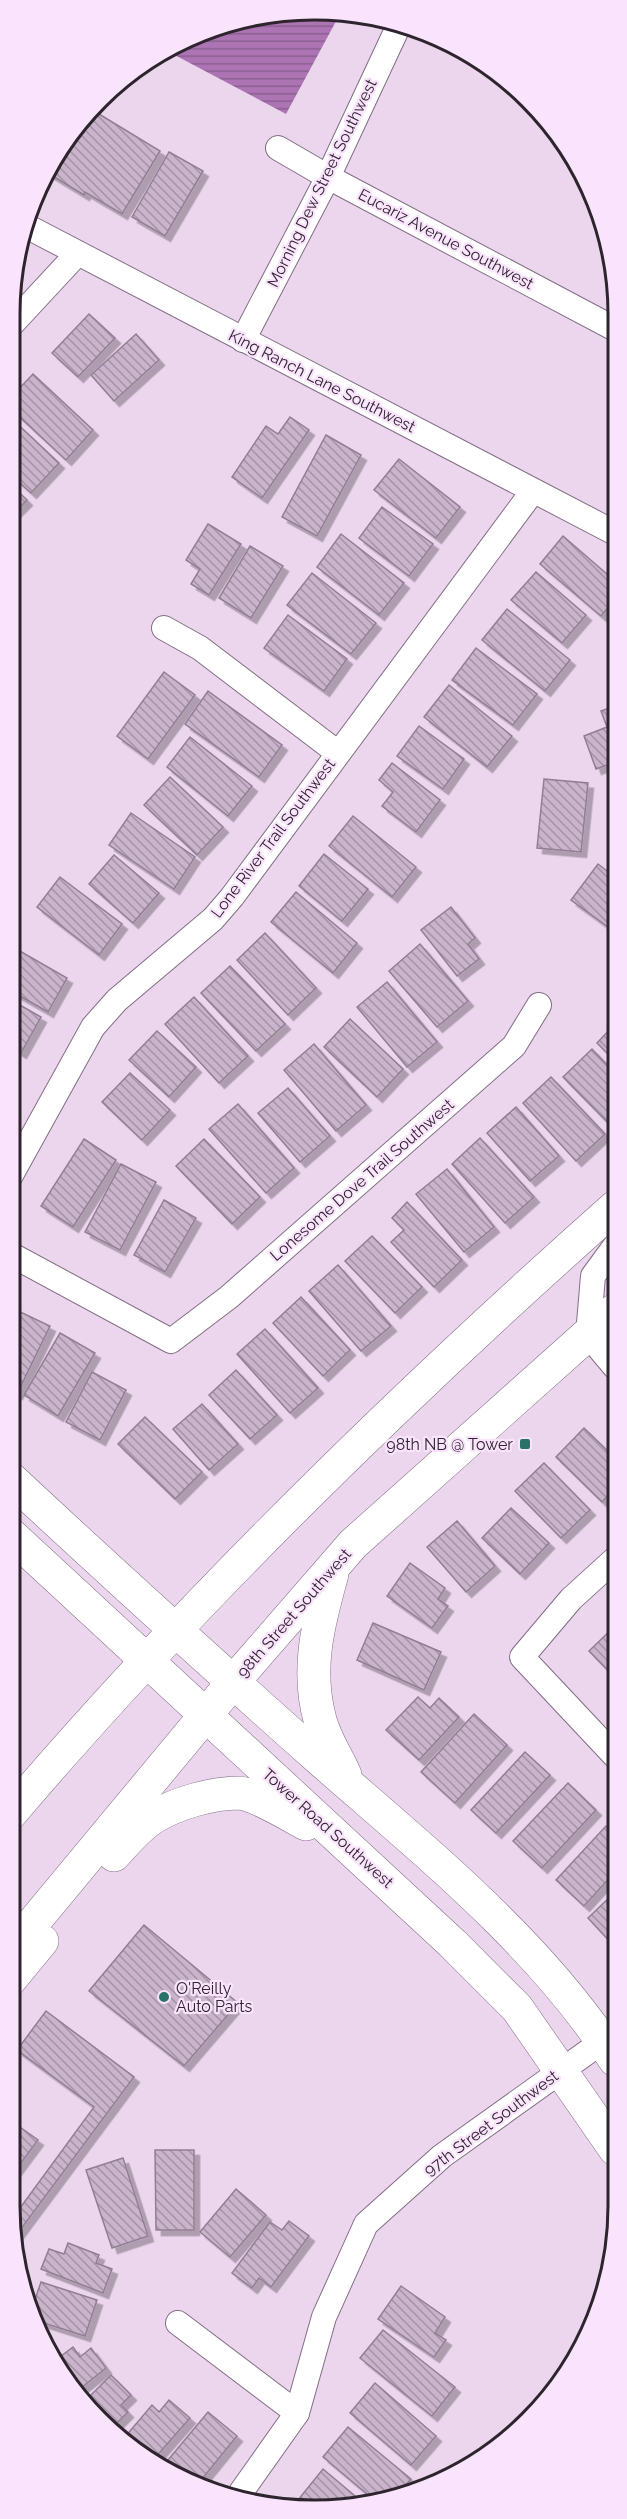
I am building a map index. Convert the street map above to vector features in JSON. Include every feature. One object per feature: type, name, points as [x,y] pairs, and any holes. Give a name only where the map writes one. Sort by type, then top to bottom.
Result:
[{"type":"street","name":"Morning Dew Street Southwest","points":[[243,340],[328,177],[396,32]]},
{"type":"street","name":"Eucariz Avenue Southwest","points":[[278,148],[328,177],[608,325]]},
{"type":"street","name":"King Ranch Lane Southwest","points":[[32,229],[608,529]]},
{"type":"street","points":[[20,315],[77,254]]},
{"type":"street","name":"Lone River Trail Southwest","points":[[20,1159],[93,1027],[117,1000],[213,919],[232,897],[533,491]]},
{"type":"street","points":[[164,628],[200,648],[338,753]]},
{"type":"street","name":"Lonesome Dove Trail Southwest","points":[[20,1259],[171,1341],[229,1297],[514,1046],[539,1005]]},
{"type":"street","points":[[20,1803],[174,1630],[320,1482],[537,1277],[608,1213]]},
{"type":"street","points":[[608,1256],[593,1276],[588,1335],[608,1359]]},
{"type":"street","name":"98th Street Southwest","points":[[20,1939],[205,1716],[353,1545],[608,1316]]},
{"type":"street","points":[[20,1487],[233,1683],[465,1886],[546,1969],[608,2050]]},
{"type":"street","name":"Tower Road Southwest","points":[[20,1543],[452,1943],[517,2008],[608,2139]]},
{"type":"street","points":[[608,1565],[571,1599],[522,1658],[608,1749]]},
{"type":"street","points":[[335,1566],[320,1615],[312,1674],[320,1721],[349,1785]]},
{"type":"street","points":[[20,1968],[127,1840],[154,1817],[184,1804],[241,1793],[284,1811],[361,1859]]},
{"type":"street","name":"97th Street Southwest","points":[[242,2490],[297,2412],[324,2317],[366,2224],[442,2156],[561,2071],[608,2051]]},
{"type":"street","points":[[178,2323],[297,2412]]},
{"type":"shaded area","points":[[294,20],[336,20],[286,114],[174,55],[219,35],[256,25]]},
{"type":"building","points":[[98,114],[160,151],[122,214],[85,192],[84,195],[53,177],[69,150]]},
{"type":"building","points":[[169,152],[203,171],[165,236],[132,217]]},
{"type":"building","points":[[89,314],[115,338],[78,377],[52,353]]},
{"type":"building","points":[[136,334],[159,360],[114,401],[91,375]]},
{"type":"building","points":[[33,374],[93,430],[66,460],[20,417],[20,388]]},
{"type":"building","points":[[290,417],[309,430],[262,498],[232,477],[266,426],[278,434]]},
{"type":"building","points":[[20,426],[59,463],[31,493],[20,483]]},
{"type":"building","points":[[326,435],[361,455],[317,536],[282,517]]},
{"type":"building","points":[[399,459],[460,507],[436,538],[374,490]]},
{"type":"building","points":[[20,493],[27,500],[20,507]]},
{"type":"building","points":[[382,507],[433,544],[409,576],[359,538]]},
{"type":"building","points":[[208,524],[241,544],[209,595],[191,584],[200,569],[186,560]]},
{"type":"building","points":[[341,534],[404,583],[379,615],[317,567]]},
{"type":"building","points":[[563,536],[608,575],[608,608],[601,616],[540,564]]},
{"type":"building","points":[[250,546],[283,566],[251,618],[219,598]]},
{"type":"building","points":[[536,572],[586,615],[562,643],[511,600]]},
{"type":"building","points":[[312,573],[376,623],[351,654],[287,605]]},
{"type":"building","points":[[507,609],[570,660],[545,691],[482,640]]},
{"type":"building","points":[[288,615],[347,659],[324,691],[264,648]]},
{"type":"building","points":[[476,648],[537,694],[513,725],[452,680]]},
{"type":"building","points":[[164,672],[195,695],[148,759],[117,736]]},
{"type":"building","points":[[449,685],[512,736],[487,767],[424,717]]},
{"type":"building","points":[[208,691],[282,745],[259,777],[185,724]]},
{"type":"building","points":[[608,708],[608,765],[596,769],[584,736],[607,727],[601,711]]},
{"type":"building","points":[[419,726],[464,759],[443,789],[397,756]]},
{"type":"building","points":[[190,737],[252,786],[228,816],[167,767]]},
{"type":"building","points":[[392,763],[440,800],[416,832],[382,806],[393,792],[379,780]]},
{"type":"building","points":[[170,777],[223,827],[197,855],[144,805]]},
{"type":"building","points":[[544,779],[588,783],[581,852],[537,848]]},
{"type":"building","points":[[131,813],[195,857],[174,889],[109,845]]},
{"type":"building","points":[[353,816],[416,867],[392,897],[329,846]]},
{"type":"building","points":[[324,854],[368,889],[342,921],[299,886]]},
{"type":"building","points":[[114,855],[159,893],[133,923],[89,884]]},
{"type":"building","points":[[598,864],[608,872],[608,927],[571,900]]},
{"type":"building","points":[[60,877],[122,924],[99,955],[37,907]]},
{"type":"building","points":[[296,892],[357,943],[333,973],[271,922]]},
{"type":"building","points":[[451,907],[475,938],[468,944],[479,959],[457,976],[421,930]]},
{"type":"building","points":[[265,933],[316,988],[288,1015],[237,960]]},
{"type":"building","points":[[420,944],[468,1001],[437,1027],[389,971]]},
{"type":"building","points":[[20,951],[67,978],[48,1012],[20,996]]},
{"type":"building","points":[[230,966],[285,1024],[256,1051],[201,993]]},
{"type":"building","points":[[387,982],[437,1042],[407,1067],[357,1007]]},
{"type":"building","points":[[194,997],[248,1056],[219,1083],[165,1024]]},
{"type":"building","points":[[20,1005],[41,1017],[20,1052]]},
{"type":"building","points":[[350,1019],[403,1069],[377,1097],[324,1047]]},
{"type":"building","points":[[157,1031],[196,1067],[169,1097],[129,1060]]},
{"type":"building","points":[[608,1031],[608,1054],[597,1043]]},
{"type":"building","points":[[314,1044],[366,1105],[336,1131],[284,1070]]},
{"type":"building","points":[[592,1049],[608,1066],[608,1123],[563,1077]]},
{"type":"building","points":[[130,1073],[170,1110],[142,1140],[102,1102]]},
{"type":"building","points":[[551,1077],[605,1134],[576,1161],[523,1103]]},
{"type":"building","points":[[288,1088],[330,1136],[300,1162],[258,1113]]},
{"type":"building","points":[[238,1104],[294,1168],[266,1193],[209,1129]]},
{"type":"building","points":[[516,1107],[559,1156],[530,1181],[487,1133]]},
{"type":"building","points":[[480,1138],[534,1197],[505,1223],[452,1164]]},
{"type":"building","points":[[84,1139],[116,1160],[73,1227],[41,1206]]},
{"type":"building","points":[[204,1139],[260,1197],[232,1224],[176,1166]]},
{"type":"building","points":[[121,1164],[156,1182],[120,1250],[85,1232]]},
{"type":"building","points":[[447,1169],[494,1227],[464,1252],[416,1194]]},
{"type":"building","points":[[164,1200],[196,1218],[165,1272],[134,1255]]},
{"type":"building","points":[[407,1202],[462,1260],[434,1287],[391,1242],[404,1230],[392,1218]]},
{"type":"building","points":[[372,1236],[422,1287],[395,1313],[345,1261]]},
{"type":"building","points":[[338,1265],[391,1326],[361,1351],[309,1291]]},
{"type":"building","points":[[301,1297],[350,1350],[323,1376],[273,1323]]},
{"type":"building","points":[[20,1312],[50,1326],[20,1388]]},
{"type":"building","points":[[265,1329],[318,1388],[290,1413],[237,1354]]},
{"type":"building","points":[[60,1333],[95,1353],[58,1416],[24,1395]]},
{"type":"building","points":[[236,1370],[277,1415],[250,1439],[209,1395]]},
{"type":"building","points":[[92,1372],[126,1390],[100,1440],[66,1422]]},
{"type":"building","points":[[202,1404],[238,1444],[209,1470],[173,1429]]},
{"type":"building","points":[[145,1417],[202,1472],[175,1499],[118,1444]]},
{"type":"building","points":[[584,1428],[608,1451],[608,1496],[602,1502],[556,1457]]},
{"type":"building","points":[[544,1463],[590,1510],[561,1538],[515,1491]]},
{"type":"building","points":[[511,1508],[549,1543],[520,1574],[482,1538]]},
{"type":"building","points":[[457,1521],[495,1566],[466,1592],[427,1547]]},
{"type":"building","points":[[410,1563],[445,1588],[438,1599],[448,1606],[432,1628],[387,1596]]},
{"type":"building","points":[[373,1623],[441,1652],[424,1690],[357,1660]]},
{"type":"building","points":[[608,1633],[608,1671],[589,1651]]},
{"type":"building","points":[[418,1697],[430,1708],[439,1698],[459,1717],[419,1760],[386,1730]]},
{"type":"building","points":[[474,1714],[507,1745],[455,1803],[421,1772]]},
{"type":"building","points":[[525,1752],[550,1775],[496,1833],[471,1810]]},
{"type":"building","points":[[568,1783],[596,1810],[542,1868],[513,1841]]},
{"type":"building","points":[[606,1826],[608,1828],[608,1880],[584,1906],[556,1880]]},
{"type":"building","points":[[608,1899],[608,1939],[588,1918]]},
{"type":"building","name":"O'Reilly Auto Parts","points":[[144,1925],[238,2003],[184,2066],[89,1991]]},
{"type":"building","points":[[46,2011],[134,2077],[20,2230],[20,2208],[94,2107],[20,2052],[20,2046]]},
{"type":"building","points":[[20,2127],[38,2140],[20,2164]]},
{"type":"building","points":[[155,2150],[194,2150],[194,2230],[156,2230]]},
{"type":"building","points":[[123,2158],[148,2236],[112,2248],[86,2170]]},
{"type":"building","points":[[236,2189],[266,2215],[230,2257],[200,2232]]},
{"type":"building","points":[[289,2221],[309,2236],[271,2287],[259,2278],[252,2288],[232,2273],[270,2222],[282,2230]]},
{"type":"building","points":[[68,2243],[99,2255],[96,2263],[112,2269],[103,2293],[41,2269],[49,2249],[64,2254]]},
{"type":"building","points":[[41,2282],[97,2300],[85,2336],[44,2323],[35,2300]]},
{"type":"building","points":[[401,2286],[445,2317],[435,2333],[446,2340],[434,2357],[378,2319]]},
{"type":"building","points":[[383,2330],[455,2387],[432,2416],[360,2358]]},
{"type":"building","points":[[73,2347],[80,2357],[91,2348],[106,2368],[82,2387],[61,2356]]},
{"type":"building","points":[[111,2375],[131,2395],[121,2405],[128,2412],[116,2424],[90,2396]]},
{"type":"building","points":[[375,2383],[436,2436],[411,2465],[350,2413]]},
{"type":"building","points":[[169,2400],[190,2418],[158,2455],[128,2433],[152,2405],[159,2412]]},
{"type":"building","points":[[208,2412],[237,2436],[203,2478],[167,2461]]},
{"type":"building","points":[[348,2427],[411,2479],[406,2485],[368,2495],[323,2457]]},
{"type":"building","points":[[323,2469],[356,2496],[314,2500],[299,2499]]},
{"type":"place","name":"98th NB @ Tower","points":[[525,1444]]},
{"type":"place","name":"O'Reilly Auto Parts","points":[[164,1997]]}]
